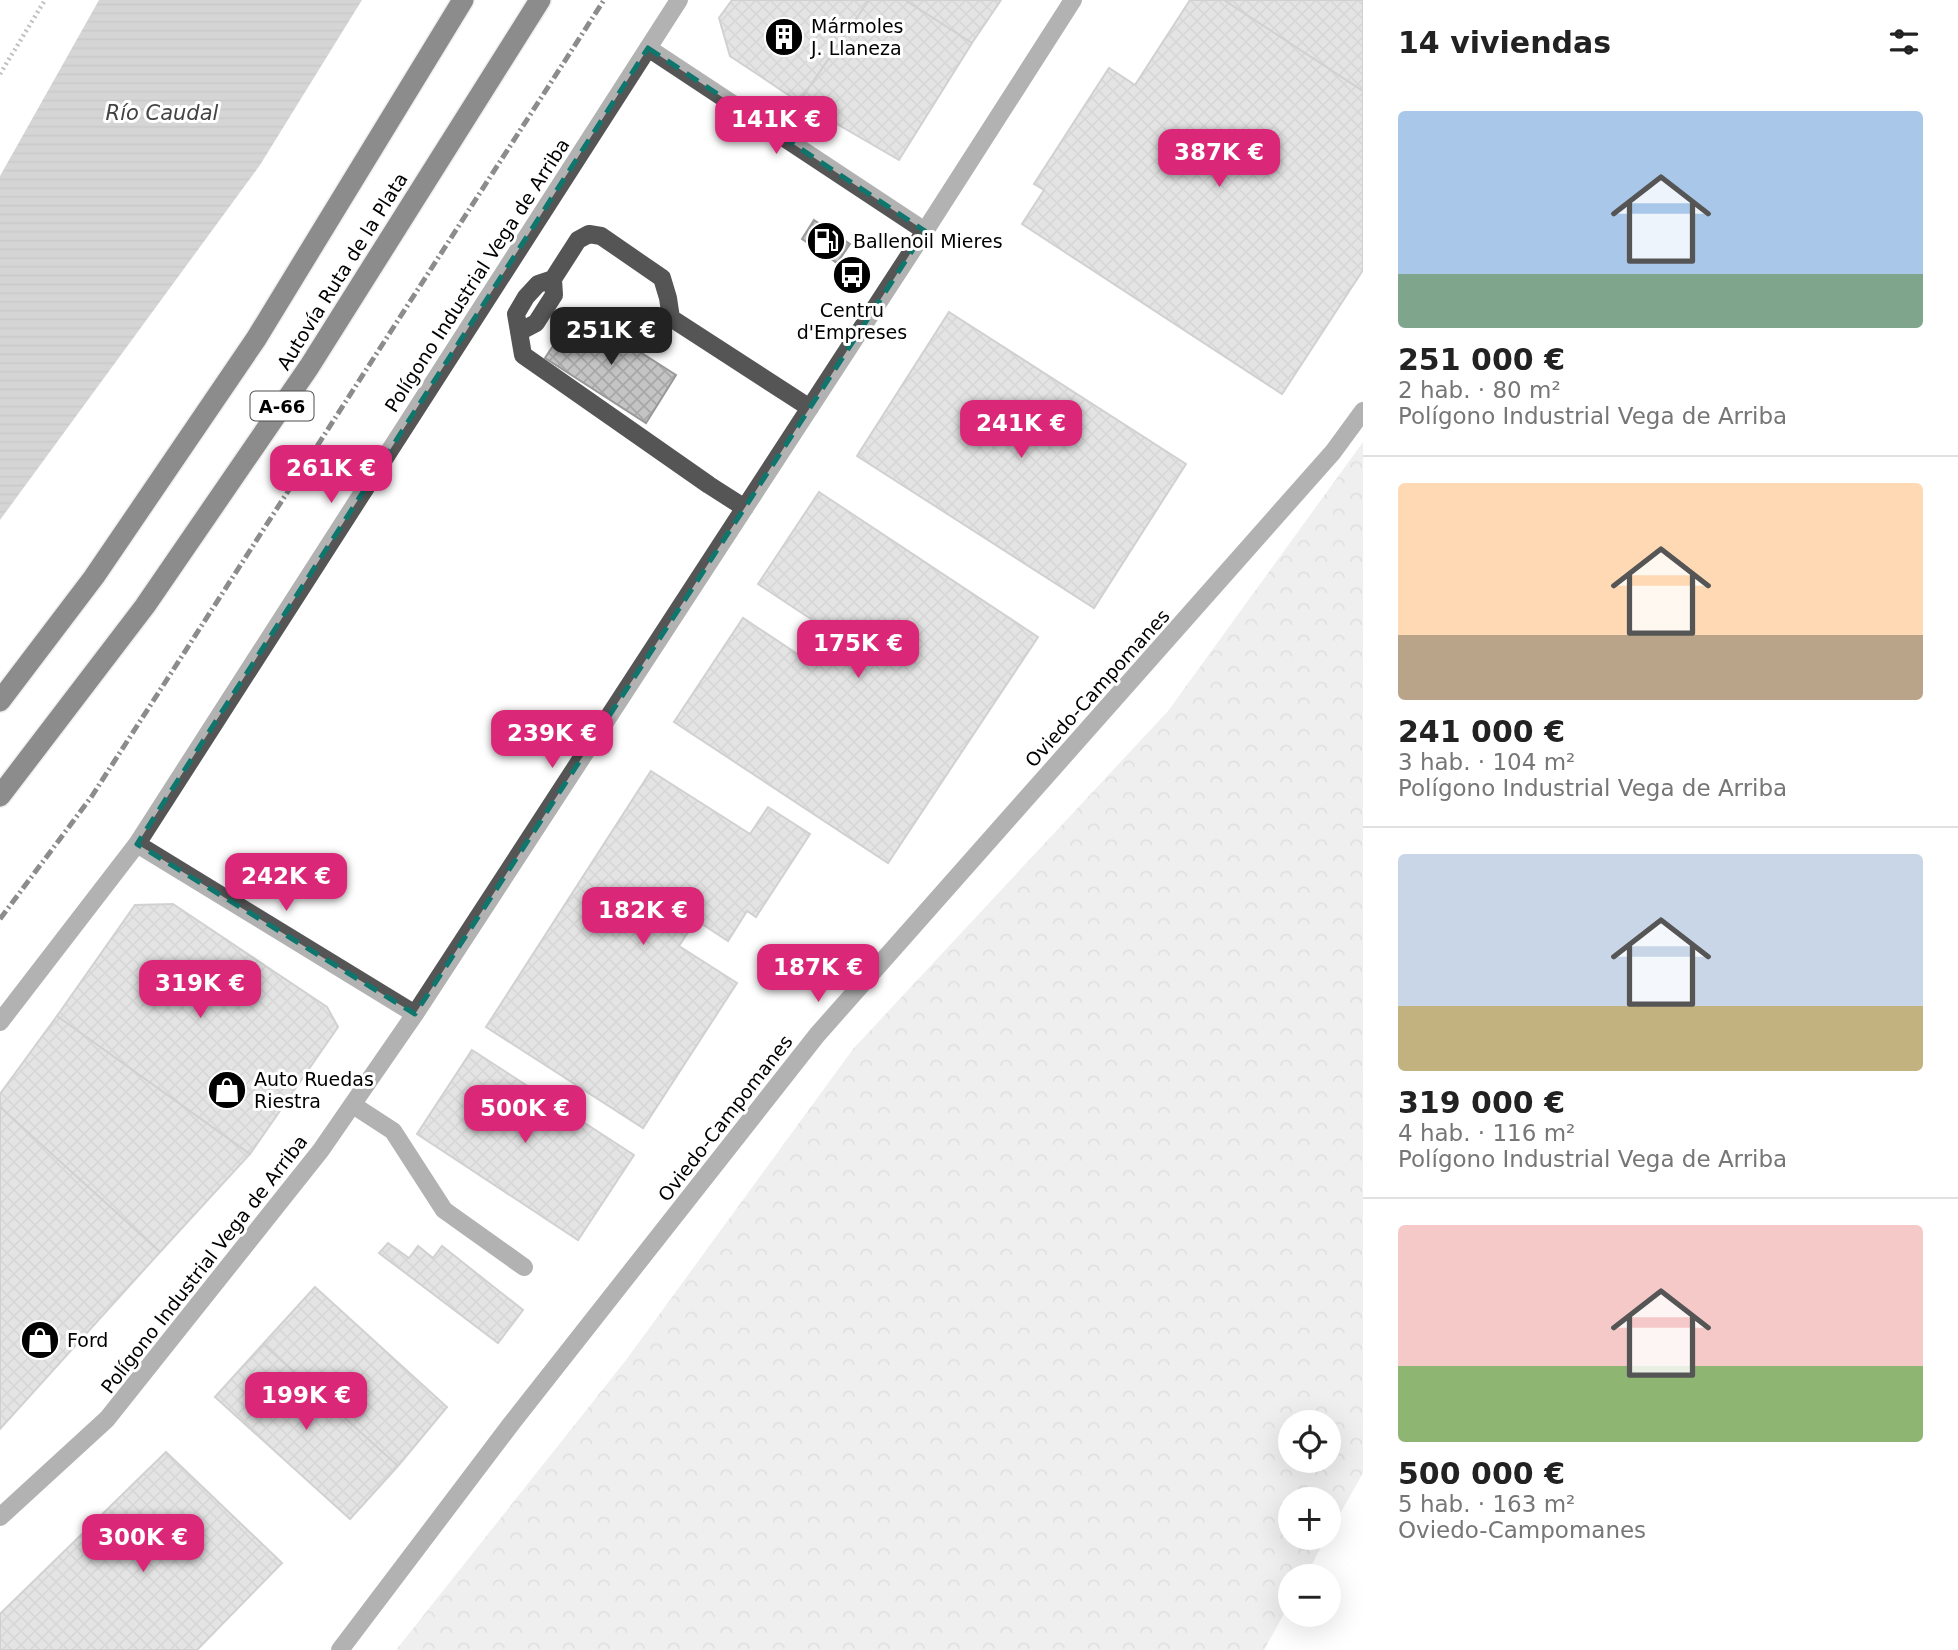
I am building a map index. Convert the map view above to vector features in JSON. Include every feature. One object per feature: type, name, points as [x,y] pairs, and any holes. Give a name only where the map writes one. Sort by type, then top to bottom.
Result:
[{"type":"highway","name":"Autovía Ruta de la Plata","points":[[0,701],[94,577],[256,340],[463,0]]},
{"type":"highway","name":"Autovía Ruta de la Plata","points":[[0,796],[145,606],[301,379],[540,0]]},
{"type":"street","name":"Polígono Industrial Vega de Arriba","points":[[0,1022],[137,844],[679,0]]},
{"type":"street","name":"Polígono Industrial Vega de Arriba","points":[[0,1517],[107,1419],[321,1150],[353,1105],[745,508],[1073,0]]},
{"type":"street","points":[[648,48],[925,231]]},
{"type":"street","points":[[745,508],[523,355],[516,314],[526,297],[538,284],[552,278],[578,240],[589,234],[601,236],[662,278],[671,318],[810,408]]},
{"type":"street","name":"Oviedo-Campomanes","points":[[340,1650],[520,1413],[817,1035],[1333,452],[1363,411]]},
{"type":"street","points":[[137,844],[415,1014]]},
{"type":"street","points":[[353,1105],[393,1131],[444,1210],[524,1267]]},
{"type":"path","points":[[0,74],[45,0]]},
{"type":"highlighted area","points":[[648,48],[925,231],[415,1014],[137,844]]},
{"type":"green space","points":[[1363,442],[1363,1473],[1341,1512],[1341,1487],[1278,1487],[1278,1550],[1320,1550],[1312,1564],[1278,1564],[1278,1625],[1264,1650],[396,1650],[626,1360],[853,1049],[1168,711]]},
{"type":"water","name":"Río Caudal","points":[[99,0],[362,0],[260,165],[0,520],[0,176]]},
{"type":"building","name":"Mármoles J. Llaneza","points":[[732,0],[869,0],[799,102],[730,56],[719,18]]},
{"type":"building","points":[[869,0],[905,0],[972,43],[899,160],[799,102]]},
{"type":"building","points":[[905,0],[1001,0],[972,43]]},
{"type":"building","points":[[1190,0],[1224,0],[1363,91],[1363,270],[1282,394],[1022,224],[1044,190],[1034,184],[1109,68],[1135,85]]},
{"type":"building","points":[[1224,0],[1363,0],[1363,91]]},
{"type":"building","name":"Ballenoil Mieres","points":[[814,220],[850,244],[837,263],[802,239]]},
{"type":"building","points":[[576,311],[676,375],[646,423],[545,358]]},
{"type":"building","points":[[949,312],[1186,464],[1094,608],[857,456]]},
{"type":"building","points":[[819,492],[1038,637],[888,863],[674,722],[743,618],[808,661],[829,631],[758,584]]},
{"type":"building","points":[[651,771],[750,834],[768,807],[810,834],[756,917],[747,911],[728,941],[696,920],[679,946],[737,983],[643,1128],[486,1027]]},
{"type":"building","name":"Auto Ruedas Riestra","points":[[173,904],[327,1007],[338,1027],[250,1154],[57,1016],[135,905]]},
{"type":"building","points":[[57,1016],[250,1154],[160,1252],[0,1107],[0,1094]]},
{"type":"building","points":[[472,1050],[634,1155],[578,1240],[417,1134]]},
{"type":"building","name":"Ford","points":[[0,1107],[160,1252],[0,1429]]},
{"type":"building","points":[[388,1243],[409,1258],[418,1246],[433,1258],[442,1246],[523,1310],[498,1343],[379,1253]]},
{"type":"building","points":[[315,1287],[447,1407],[398,1466],[263,1344]]},
{"type":"building","points":[[263,1344],[398,1466],[350,1519],[215,1397]]},
{"type":"building","points":[[166,1452],[282,1563],[197,1650],[0,1650],[0,1614]]},
{"type":"railway","points":[[0,919],[92,796],[604,0]]},
{"type":"place","name":"Mármoles J. Llaneza","points":[[784,37]]},
{"type":"place","name":"Ballenoil Mieres","points":[[826,241]]},
{"type":"place","name":"Centru d'Empreses","points":[[852,275]]},
{"type":"place","name":"Auto Ruedas Riestra","points":[[227,1090]]},
{"type":"place","name":"Ford","points":[[40,1340]]}]
